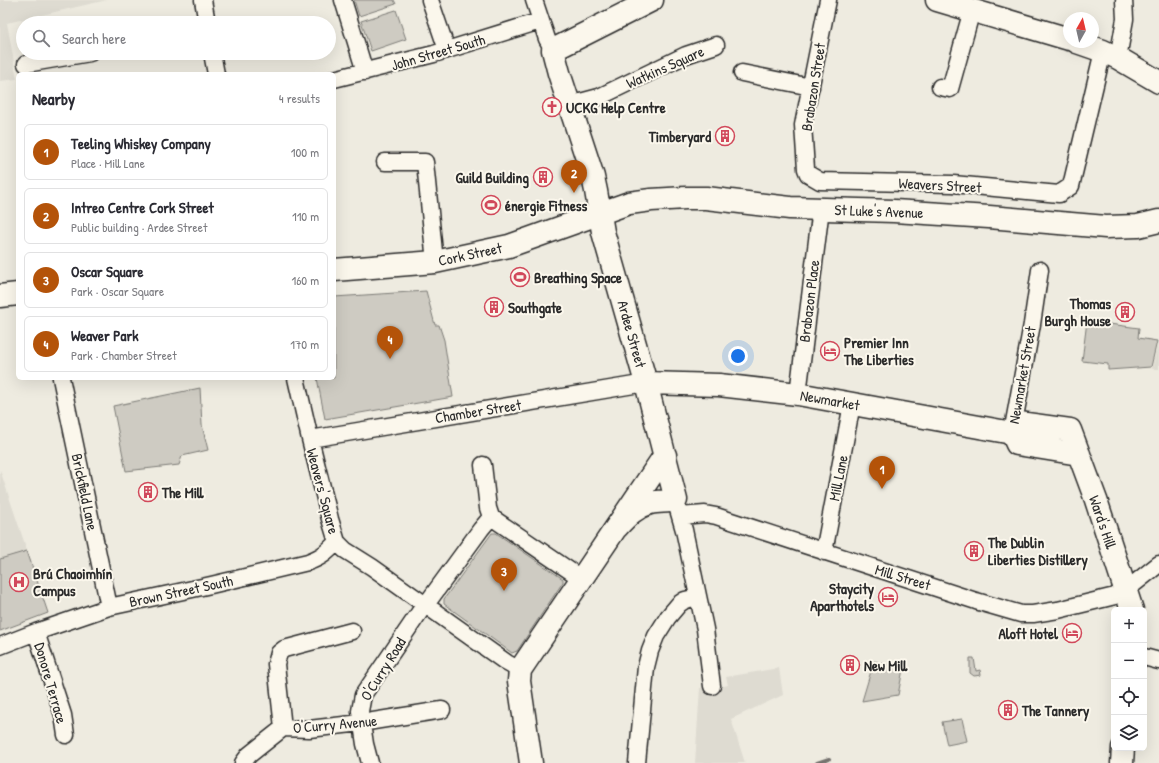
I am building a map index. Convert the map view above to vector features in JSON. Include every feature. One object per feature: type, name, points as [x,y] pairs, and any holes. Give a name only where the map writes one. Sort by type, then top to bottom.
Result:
[{"type":"street","points":[[203,0],[206,16]]},
{"type":"street","points":[[343,0],[365,72]]},
{"type":"street","points":[[430,0],[447,50]]},
{"type":"street","points":[[534,0],[547,40],[553,50],[652,0]]},
{"type":"street","name":"Brabazon Street","points":[[808,174],[806,169],[803,126],[828,0]]},
{"type":"street","points":[[936,0],[1063,37]]},
{"type":"street","points":[[1110,54],[1125,18],[1124,0]]},
{"type":"street","points":[[940,87],[950,89],[972,10]]},
{"type":"street","name":"John Street South","points":[[336,79],[447,50],[540,21]]},
{"type":"street","name":"Watkins Square","points":[[569,105],[599,96],[686,55],[716,45]]},
{"type":"street","points":[[1094,48],[1110,54],[1159,82]]},
{"type":"street","name":"Ardee Street","points":[[553,50],[593,178],[603,232],[646,383],[684,530],[705,629],[712,686]]},
{"type":"street","name":"Weavers Street","points":[[808,174],[820,181],[953,184],[1059,194],[1071,186],[1110,54]]},
{"type":"street","points":[[26,64],[49,60]]},
{"type":"street","points":[[213,60],[216,72]]},
{"type":"street","points":[[742,73],[811,87]]},
{"type":"street","points":[[385,162],[425,162],[435,262]]},
{"type":"street","name":"St Luke's Avenue","points":[[600,214],[635,202],[706,198],[790,208],[821,208],[990,216],[1106,227],[1138,226],[1159,221]]},
{"type":"street","name":"Brabazon Place","points":[[798,394],[821,208]]},
{"type":"street","name":"Cork Street","points":[[336,270],[435,262],[509,246],[600,214]]},
{"type":"street","name":"Newmarket Street","points":[[1012,433],[1032,324],[1040,270]]},
{"type":"street","points":[[0,296],[16,294]]},
{"type":"street","name":"Brickfield Lane","points":[[61,380],[109,606]]},
{"type":"street","name":"Weavers' Square","points":[[296,380],[330,519],[337,542]]},
{"type":"street","name":"Newmarket","points":[[646,383],[719,385],[798,394],[1012,433]]},
{"type":"street","name":"Chamber Street","points":[[310,439],[646,383]]},
{"type":"street","name":"Mill Lane","points":[[824,552],[852,404]]},
{"type":"street","name":"Ward's Hill","points":[[1012,433],[1017,444],[1078,454],[1096,500],[1129,600]]},
{"type":"street","points":[[531,763],[519,681],[520,670],[618,527],[665,455]]},
{"type":"street","points":[[482,465],[488,508],[491,517],[582,579]]},
{"type":"street","points":[[618,527],[627,515],[636,509],[651,503],[678,508]]},
{"type":"street","name":"Mill Street","points":[[678,508],[716,516],[976,601],[1021,614],[1033,614],[1058,610],[1115,596],[1129,600],[1159,564]]},
{"type":"street","name":"O'Curry Road","points":[[370,763],[361,723],[360,711],[363,695],[426,605],[491,517]]},
{"type":"street","points":[[337,542],[345,550],[372,567],[507,663],[520,670]]},
{"type":"street","name":"Brown Street South","points":[[0,646],[109,606],[211,585],[308,562],[323,556],[337,542]]},
{"type":"street","points":[[637,763],[646,667],[650,651],[656,636],[679,604],[685,600],[698,597]]},
{"type":"street","name":"O'Curry Avenue","points":[[352,631],[284,649],[278,654],[276,664],[284,728],[309,729],[361,723],[442,710]]},
{"type":"street","name":"Donore Terrace","points":[[36,632],[64,715],[66,735]]},
{"type":"street","points":[[1147,658],[1159,661]]},
{"type":"street","points":[[243,763],[249,755],[284,728]]},
{"type":"street","points":[[1122,763],[1123,751]]},
{"type":"shaded area","points":[[0,0],[107,0],[37,16],[16,16],[16,21],[7,23],[16,79],[0,81]]},
{"type":"shaded area","points":[[354,0],[394,0],[396,4],[359,16]]},
{"type":"shaded area","points":[[396,10],[406,39],[371,51],[361,21]]},
{"type":"shaded area","points":[[426,291],[435,325],[439,325],[444,340],[453,397],[325,419],[317,380],[336,380],[336,297]]},
{"type":"shaded area","points":[[1087,321],[1139,328],[1138,338],[1157,341],[1151,367],[1108,370],[1108,364],[1082,361]]},
{"type":"shaded area","points":[[1159,340],[1159,369],[1152,369]]},
{"type":"shaded area","points":[[200,388],[202,425],[208,450],[182,456],[179,465],[126,471],[113,406]]},
{"type":"shaded area","name":"Brú Chaoimhín Campus","points":[[0,470],[48,613],[0,631]]},
{"type":"shaded area","points":[[492,533],[496,533],[563,579],[563,582],[517,651],[512,653],[444,604],[444,599]]},
{"type":"shaded area","name":"Brú Chaoimhín Campus","points":[[27,551],[48,613],[0,631],[0,559]]},
{"type":"shaded area","points":[[970,658],[974,658],[976,671],[980,670],[981,675],[974,676],[970,673]]},
{"type":"shaded area","points":[[874,661],[903,669],[898,695],[862,701]]},
{"type":"shaded area","points":[[779,668],[783,695],[731,719],[745,763],[695,763],[700,688],[728,685],[726,677]]},
{"type":"shaded area","points":[[962,719],[967,741],[947,745],[942,722]]},
{"type":"waterway","points":[[817,763],[829,759]]},
{"type":"place","name":"UCKG Help Centre","points":[[552,107]]},
{"type":"place","name":"Timberyard","points":[[725,136]]},
{"type":"place","name":"Guild Building","points":[[543,177]]},
{"type":"place","name":"Intreo Centre Cork Street","points":[[574,193]]},
{"type":"place","name":"énergie Fitness","points":[[491,205]]},
{"type":"place","name":"Breathing Space","points":[[520,277]]},
{"type":"place","name":"Southgate","points":[[494,307]]},
{"type":"place","name":"Thomas Burgh House","points":[[1125,312]]},
{"type":"place","name":"Premier Inn The Liberties","points":[[830,351]]},
{"type":"place","name":"Weaver Park","points":[[390,359]]},
{"type":"place","name":"Teeling Whiskey Company","points":[[882,489]]},
{"type":"place","name":"The Mill","points":[[148,492]]},
{"type":"place","name":"The Dublin Liberties Distillery","points":[[974,551]]},
{"type":"place","name":"Brú Chaoimhín Campus","points":[[19,582]]},
{"type":"place","name":"Oscar Square","points":[[504,591]]},
{"type":"place","name":"Staycity Aparthotels","points":[[888,597]]},
{"type":"place","name":"Aloft Hotel","points":[[1072,633]]},
{"type":"place","name":"New Mill","points":[[850,665]]},
{"type":"place","name":"The Tannery","points":[[1008,710]]}]
